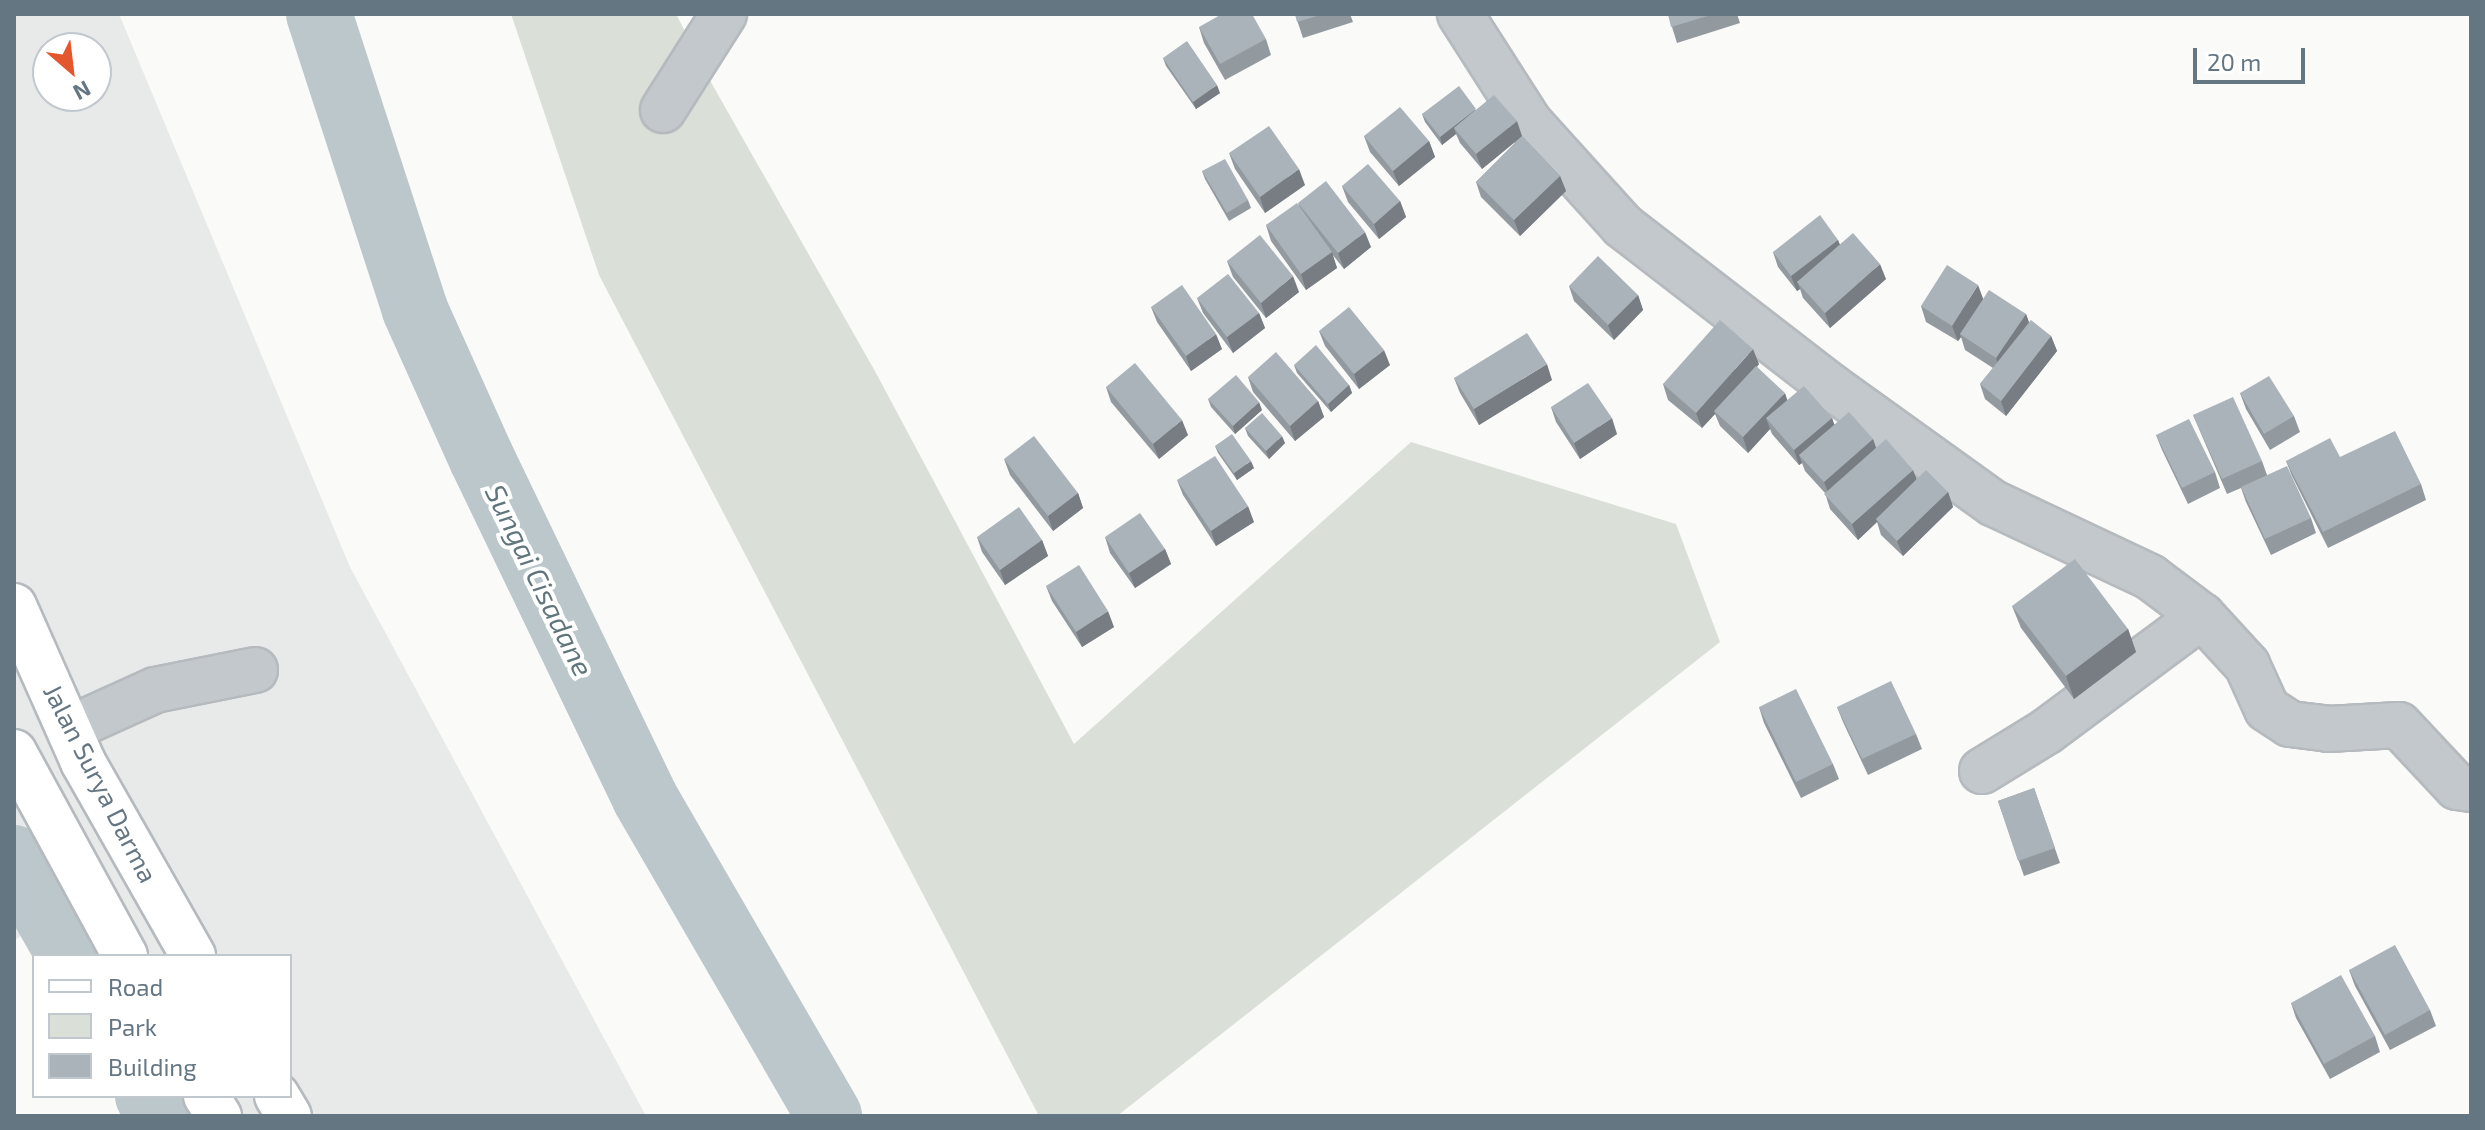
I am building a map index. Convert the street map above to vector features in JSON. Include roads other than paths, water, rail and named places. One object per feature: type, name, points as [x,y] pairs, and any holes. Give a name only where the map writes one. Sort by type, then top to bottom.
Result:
[{"type":"main road","name":"Jalan Surya Darma","points":[[14,606],[83,762],[192,954]]},
{"type":"main road","points":[[14,752],[124,954]]},
{"type":"main road","points":[[207,1098],[219,1116]]},
{"type":"main road","points":[[278,1098],[289,1116]]},
{"type":"street","points":[[663,110],[724,14]]},
{"type":"street","points":[[1460,14],[1529,122],[1623,226],[1830,386],[1993,503],[2150,577],[2202,616],[2247,665],[2267,709],[2290,724],[2328,729],[2399,725],[2457,787],[2471,789]]},
{"type":"street","points":[[1982,771],[2047,731],[2202,616]]},
{"type":"street","points":[[69,729],[155,690],[255,670]]},
{"type":"waterway","name":"Sungai Cisadane","points":[[319,14],[415,310],[482,459],[645,798],[829,1116]]},
{"type":"waterway","points":[[14,858],[69,954]]},
{"type":"waterway","points":[[149,1098],[160,1116]]}]
